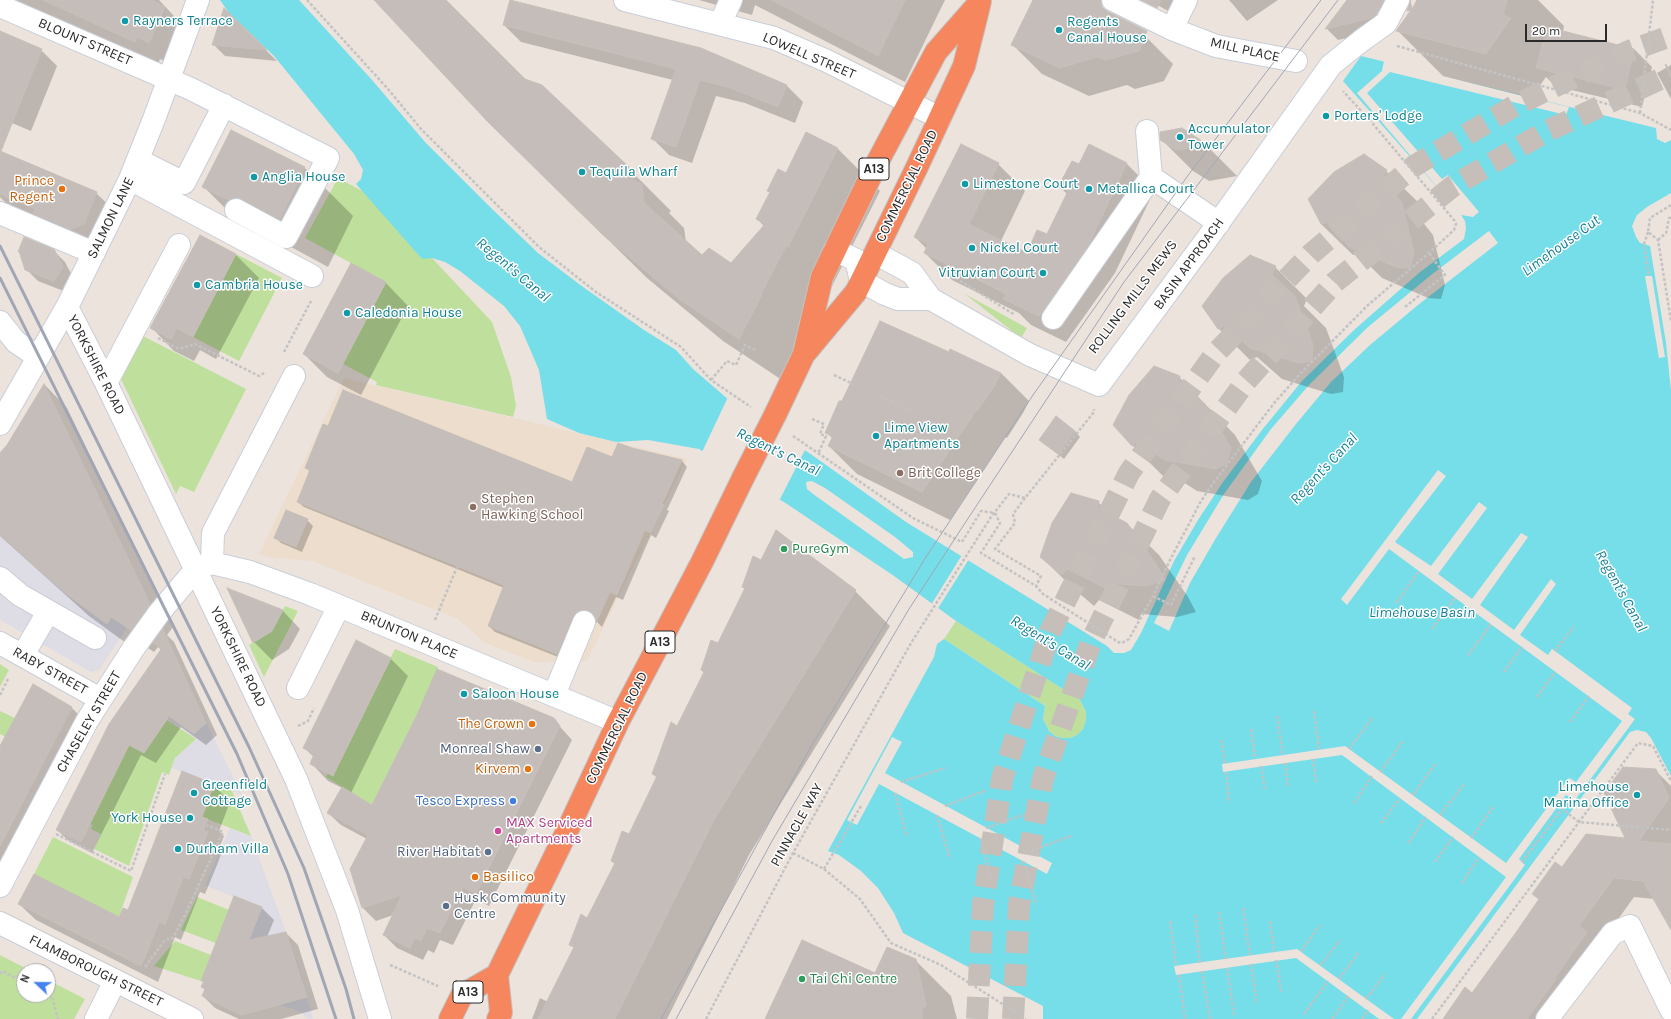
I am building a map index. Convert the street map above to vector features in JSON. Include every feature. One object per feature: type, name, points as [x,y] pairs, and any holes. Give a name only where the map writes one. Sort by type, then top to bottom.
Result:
[{"type":"highway","name":"COMMERCIAL ROAD","points":[[497,975],[618,722],[702,562],[776,414],[804,354],[822,277],[878,161],[936,52],[981,1]]},
{"type":"highway","name":"COMMERCIAL ROAD","points":[[804,354],[856,292],[964,66],[981,1]]},
{"type":"highway","name":"A13","points":[[450,1019],[462,995],[497,975],[501,1013],[498,1019]]},
{"type":"street","name":"SALMON LANE","points":[[1,421],[67,307],[134,170],[198,0]]},
{"type":"street","name":"LOWELL STREET","points":[[625,0],[774,38],[827,61],[940,118]]},
{"type":"street","points":[[720,24],[731,0]]},
{"type":"street","name":"MILL PLACE","points":[[1113,0],[1172,29],[1216,46],[1296,61]]},
{"type":"street","points":[[1172,29],[1186,0]]},
{"type":"street","name":"BASIN APPROACH","points":[[1099,385],[1219,223],[1331,65],[1386,23],[1398,0]]},
{"type":"street","name":"BLOUNT STREET","points":[[0,6],[169,79],[328,158],[286,237],[236,210]]},
{"type":"street","points":[[134,170],[184,183],[224,105]]},
{"type":"street","points":[[1053,318],[1151,177],[1148,131]]},
{"type":"street","points":[[134,170],[312,276]]},
{"type":"street","points":[[1151,177],[1219,223]]},
{"type":"street","points":[[0,213],[94,253]]},
{"type":"street","points":[[106,383],[179,245]]},
{"type":"street","points":[[835,250],[856,260],[861,281],[898,299],[931,299]]},
{"type":"street","points":[[875,253],[912,273],[931,299],[1030,355],[1099,385]]},
{"type":"street","name":"YORKSHIRE ROAD","points":[[67,307],[204,566],[296,779],[347,910],[380,1019]]},
{"type":"street","points":[[0,322],[16,342],[38,357]]},
{"type":"street","points":[[204,566],[214,533],[286,371]]},
{"type":"street","name":"BRUNTON PLACE","points":[[204,566],[250,572],[339,606],[618,722]]},
{"type":"street","name":"CHASELEY STREET","points":[[0,886],[66,759],[100,698],[133,649],[160,613],[204,566]]},
{"type":"street","points":[[0,578],[20,595],[95,638]]},
{"type":"street","points":[[298,688],[339,606]]},
{"type":"street","points":[[18,663],[48,612]]},
{"type":"street","points":[[554,695],[584,622]]},
{"type":"street","name":"RABY STREET","points":[[0,643],[18,663],[100,698]]},
{"type":"street","name":"FLAMBOROUGH STREET","points":[[0,923],[192,1019]]},
{"type":"street","points":[[1548,1019],[1613,933],[1630,926],[1671,1010]]},
{"type":"street","points":[[96,1019],[115,981]]},
{"type":"path","points":[[307,0],[388,89],[421,129],[539,247],[596,292],[681,347],[711,380],[730,393]]},
{"type":"path","points":[[1640,113],[1653,0]]},
{"type":"path","points":[[1361,41],[1374,39],[1640,113],[1671,130]]},
{"type":"path","points":[[807,446],[913,518],[962,542],[981,512],[995,513],[1000,523],[982,553],[1036,586],[1043,594],[1118,642],[1129,639],[1155,597],[1177,547],[1201,501],[1275,402],[1300,374],[1368,305],[1454,230],[1456,224],[1454,220],[1373,124],[1325,73]]},
{"type":"path","points":[[1649,276],[1644,244],[1650,218],[1671,205]]},
{"type":"path","points":[[1658,240],[1666,233],[1669,218],[1671,218]]},
{"type":"path","points":[[1648,232],[1658,240],[1671,321]]},
{"type":"path","points":[[1404,307],[1445,275],[1429,253]]},
{"type":"path","points":[[941,269],[1016,316]]},
{"type":"path","points":[[136,326],[179,349],[194,344],[259,376],[286,371],[322,281],[312,276]]},
{"type":"path","points":[[711,380],[727,361],[736,365],[745,345],[756,350]]},
{"type":"path","points":[[834,375],[853,384]]},
{"type":"path","points":[[1036,586],[1041,576],[995,549],[1015,523],[1013,514],[1024,498],[1094,412],[1099,385]]},
{"type":"path","points":[[881,397],[914,412]]},
{"type":"path","points":[[812,419],[824,424],[820,434],[826,436],[818,454]]},
{"type":"path","name":"PINNACLE WAY","points":[[706,1019],[793,853],[911,643],[991,517],[1009,494],[1024,498]]},
{"type":"path","points":[[1155,597],[1171,605],[1195,556]]},
{"type":"path","points":[[426,642],[457,567]]},
{"type":"path","points":[[1396,603],[1419,571]]},
{"type":"path","points":[[1432,629],[1455,598]]},
{"type":"path","points":[[1468,655],[1491,624]]},
{"type":"path","points":[[1555,651],[1574,626]]},
{"type":"path","points":[[1504,672],[1522,647]]},
{"type":"path","points":[[0,695],[18,663]]},
{"type":"path","points":[[1537,697],[1555,672]]},
{"type":"path","points":[[1570,722],[1588,696]]},
{"type":"path","points":[[1314,711],[1319,750]]},
{"type":"path","points":[[1277,716],[1283,755]]},
{"type":"path","points":[[1349,749],[1373,717]]},
{"type":"path","points":[[1251,729],[1255,759]]},
{"type":"path","points":[[1221,740],[1225,763]]},
{"type":"path","points":[[1380,772],[1404,740]]},
{"type":"path","points":[[1432,1019],[1638,743],[1653,746],[1671,782]]},
{"type":"path","points":[[1313,759],[1316,782]]},
{"type":"path","points":[[1285,763],[1288,787]]},
{"type":"path","points":[[1413,795],[1435,764]]},
{"type":"path","points":[[1261,766],[1265,790]]},
{"type":"path","points":[[901,782],[945,768]]},
{"type":"path","points":[[1226,772],[1229,803]]},
{"type":"path","points":[[50,831],[131,871],[165,774]]},
{"type":"path","points":[[1354,803],[1372,776]]},
{"type":"path","points":[[1440,816],[1464,784]]},
{"type":"path","points":[[945,806],[988,790]]},
{"type":"path","points":[[895,793],[907,837]]},
{"type":"path","points":[[1381,823],[1400,798]]},
{"type":"path","points":[[824,869],[861,806]]},
{"type":"path","points":[[1471,838],[1494,807]]},
{"type":"path","points":[[1522,862],[1562,809],[1579,822],[1671,830]]},
{"type":"path","points":[[986,828],[1029,813]]},
{"type":"path","points":[[937,815],[950,859]]},
{"type":"path","points":[[1408,843],[1426,817]]},
{"type":"path","points":[[142,972],[165,940],[173,938],[223,832],[207,825]]},
{"type":"path","points":[[1030,852],[1071,836]]},
{"type":"path","points":[[980,838],[993,882]]},
{"type":"path","points":[[1435,862],[1453,838]]},
{"type":"path","points":[[793,853],[824,869],[860,898],[891,943],[941,965],[1026,1019]]},
{"type":"path","points":[[1462,883],[1479,857]]},
{"type":"path","points":[[1023,861],[1036,904]]},
{"type":"path","points":[[1243,908],[1250,955]]},
{"type":"path","points":[[1219,912],[1226,959]]},
{"type":"path","points":[[1195,915],[1200,963]]},
{"type":"path","points":[[1170,921],[1176,966]]},
{"type":"path","points":[[1270,921],[1274,952]]},
{"type":"path","points":[[1301,951],[1320,925]]},
{"type":"path","points":[[1320,965],[1340,940]]},
{"type":"path","points":[[1339,979],[1358,953]]},
{"type":"path","points":[[1276,960],[1281,992]]},
{"type":"path","points":[[388,964],[439,986]]},
{"type":"path","points":[[1251,964],[1258,1004]]},
{"type":"path","points":[[1226,968],[1234,1015]]},
{"type":"path","points":[[0,974],[2,971],[16,978]]},
{"type":"path","points":[[1202,972],[1210,1019]]},
{"type":"path","points":[[1366,999],[1385,974]]},
{"type":"path","points":[[1179,975],[1185,1019]]},
{"type":"path","points":[[1304,1014],[1328,981]]},
{"type":"path","points":[[1332,1019],[1348,996]]},
{"type":"path","points":[[54,1003],[58,1019]]},
{"type":"path","points":[[1362,1019],[1368,1010]]},
{"type":"shaded area","name":"Stephen Hawking School","points":[[344,378],[687,459],[587,661],[534,662],[484,642],[458,619],[312,561],[268,557],[259,554]]},
{"type":"shaded area","points":[[44,384],[147,598],[99,670],[91,672],[0,620],[0,453],[7,445]]},
{"type":"shaded area","points":[[168,639],[242,795],[172,768],[175,758],[196,739],[130,694]]},
{"type":"shaded area","points":[[230,828],[251,836],[300,970],[313,1019],[308,1019],[298,1011],[201,981],[234,897],[205,885]]},
{"type":"green space","points":[[338,178],[364,192],[422,258],[432,258],[492,322],[511,377],[516,406],[513,417],[376,385],[377,382],[343,364],[386,282],[305,238]]},
{"type":"green space","points":[[236,254],[282,278],[239,361],[193,337]]},
{"type":"green space","points":[[965,294],[1027,328],[1021,338]]},
{"type":"green space","points":[[141,335],[246,389],[194,492],[180,486],[176,494],[120,377]]},
{"type":"green space","points":[[285,606],[298,611],[264,677],[249,645],[272,631]]},
{"type":"green space","points":[[956,621],[1080,700],[1086,712],[1086,720],[1083,729],[1077,735],[1070,738],[1055,736],[1049,731],[1043,719],[1045,706],[944,639]]},
{"type":"green space","points":[[395,649],[438,667],[428,693],[372,805],[326,777],[373,694]]},
{"type":"green space","points":[[0,664],[9,670],[0,687]]},
{"type":"green space","points":[[0,711],[15,718],[19,744],[0,734]]},
{"type":"green space","points":[[167,720],[196,739],[175,758],[169,775],[162,772],[129,866],[94,849],[101,834],[91,829],[93,825],[90,824],[129,745],[144,741],[150,745]]},
{"type":"green space","points":[[214,784],[232,791],[251,836],[202,817]]},
{"type":"green space","points":[[53,837],[133,877],[118,919],[34,874]]},
{"type":"green space","points":[[197,897],[229,910],[216,943],[181,930]]},
{"type":"green space","points":[[175,941],[211,955],[201,981],[154,966]]},
{"type":"green space","points":[[0,955],[16,963],[16,1003],[56,1003],[56,984],[85,999],[74,1019],[0,1019]]},
{"type":"water","name":"Limehouse Basin","points":[[220,0],[299,0],[372,80],[425,142],[538,253],[644,330],[676,350],[693,369],[729,400],[812,455],[906,522],[1107,646],[1114,653],[1124,653],[1131,650],[1141,633],[1174,561],[1198,520],[1223,482],[1262,430],[1302,381],[1354,330],[1420,272],[1464,239],[1466,228],[1465,221],[1459,212],[1343,81],[1361,56],[1656,128],[1657,139],[1665,143],[1671,140],[1671,193],[1647,207],[1637,215],[1632,226],[1640,243],[1650,246],[1666,343],[1671,391],[1671,776],[1651,738],[1646,732],[1637,730],[1630,732],[1417,1019],[1043,1019],[1043,1006],[903,933],[894,913],[878,888],[861,871],[839,855],[828,851],[934,657],[937,644],[944,639],[1045,706],[1043,719],[1049,731],[1055,736],[1070,738],[1077,735],[1083,729],[1086,720],[1086,712],[1080,700],[956,621],[894,576],[787,504],[699,449],[648,440],[616,442],[579,433],[547,419],[539,370],[520,326],[504,306],[460,271],[445,262],[432,258],[422,259],[356,184],[361,179],[363,170],[354,154],[274,56],[229,13]],"holes":[[[812,481],[825,488],[895,537],[913,552],[913,557],[904,559],[813,494],[807,489],[806,482]]]},
{"type":"pier","points":[[1384,61],[1569,107],[1566,115],[1390,72],[1367,93],[1442,179],[1448,175],[1479,212],[1473,217],[1461,215],[1357,93],[1382,71]]},
{"type":"pier","points":[[1489,231],[1498,243],[1418,305],[1370,345],[1331,382],[1251,482],[1190,583],[1169,631],[1154,623],[1187,555],[1224,494],[1271,429],[1309,385],[1368,327],[1431,275]]},
{"type":"pier","points":[[1645,276],[1652,276],[1665,357],[1659,358]]},
{"type":"pier","points":[[728,397],[806,448],[779,501],[702,452]]},
{"type":"pier","points":[[1438,470],[1446,476],[1395,542],[1431,566],[1479,502],[1487,508],[1438,574],[1472,599],[1521,533],[1528,537],[1480,605],[1514,630],[1551,579],[1556,584],[1520,635],[1548,655],[1552,649],[1555,651],[1632,708],[1628,714],[1635,719],[1575,800],[1566,795],[1519,859],[1525,865],[1411,1019],[1401,1019],[1506,877],[1342,755],[1223,772],[1222,764],[1345,746],[1506,863],[1569,778],[1576,782],[1622,721],[1389,549],[1347,605],[1341,599]]},
{"type":"pier","points":[[962,555],[969,559],[937,610],[931,605]]},
{"type":"pier","points":[[892,737],[902,742],[885,773],[1052,863],[1047,874],[879,784],[857,825],[847,820]]},
{"type":"pier","points":[[1297,949],[1394,1019],[1379,1019],[1296,958],[1176,975],[1174,966]]},
{"type":"building","name":"Rayners Terrace","points":[[43,0],[152,0],[165,7],[149,43],[137,37],[135,42]]},
{"type":"building","name":"Tequila Wharf","points":[[374,0],[446,0],[525,79],[542,85],[629,167],[622,176],[642,184],[644,203],[702,255],[709,248],[731,263],[765,224],[756,219],[770,192],[767,191],[778,169],[786,173],[806,132],[838,148],[739,339],[679,299],[603,235],[488,122]]},
{"type":"building","points":[[510,0],[701,48],[787,85],[778,107],[728,87],[700,80],[676,147],[651,139],[676,69],[503,25]]},
{"type":"building","points":[[772,0],[905,0],[878,56]]},
{"type":"building","name":"Regents Canal House","points":[[1033,0],[1101,0],[1102,7],[1107,11],[1147,31],[1139,51],[1106,60],[1097,57],[1060,68],[1011,45]]},
{"type":"building","points":[[1141,0],[1161,0],[1157,8]]},
{"type":"building","points":[[1347,0],[1384,0],[1376,15],[1371,18],[1325,29]]},
{"type":"building","points":[[1410,0],[1412,9],[1417,0],[1507,0],[1503,15],[1511,18],[1486,54],[1396,31],[1411,10],[1407,11]]},
{"type":"building","points":[[224,8],[267,50],[212,45]]},
{"type":"building","points":[[1547,27],[1634,49],[1625,90],[1536,68]]},
{"type":"building","points":[[0,31],[42,49],[1,151],[0,151]]},
{"type":"building","name":"Accumulator Tower","points":[[1182,128],[1208,145],[1177,150],[1160,140],[1160,132]]},
{"type":"building","name":"Anglia House","points":[[231,130],[305,167],[280,219],[242,199],[235,198],[228,200],[202,187]]},
{"type":"building","points":[[961,144],[999,163],[969,224],[1027,253],[1037,230],[1047,234],[1068,191],[1058,187],[1072,161],[1079,164],[1089,144],[1127,163],[1088,246],[1039,316],[1003,299],[1006,294],[924,253],[928,244],[914,237]]},
{"type":"building","name":"Prince Regent","points":[[0,151],[97,192],[84,224],[71,229],[33,213],[35,209],[0,194]]},
{"type":"building","points":[[1364,154],[1387,170],[1382,178],[1402,203],[1414,253],[1410,268],[1396,267],[1349,247],[1328,223],[1321,224],[1308,199],[1334,172]]},
{"type":"building","name":"Cambria House","points":[[200,235],[236,254],[193,337],[177,328],[171,339],[150,328]]},
{"type":"building","points":[[24,237],[54,249],[63,267],[54,281],[25,270],[19,251],[18,252]]},
{"type":"building","points":[[1250,255],[1276,266],[1272,275],[1295,296],[1313,345],[1312,361],[1299,363],[1250,348],[1225,326],[1218,329],[1202,306],[1223,278]]},
{"type":"building","name":"Caledonia House","points":[[351,263],[386,282],[338,373],[303,354]]},
{"type":"building","points":[[880,321],[949,352],[950,349],[1001,373],[995,385],[978,410],[977,409],[922,492],[828,446],[833,436],[825,433],[839,401],[842,401]]},
{"type":"building","points":[[1154,366],[1180,376],[1179,386],[1204,403],[1231,448],[1227,463],[1216,469],[1165,460],[1137,442],[1132,446],[1113,425],[1129,395]]},
{"type":"building","points":[[44,384],[150,604],[131,630],[111,617],[107,624],[65,593],[0,535],[0,453],[7,445]]},
{"type":"building","name":"Stephen Hawking School","points":[[343,390],[572,482],[587,447],[612,457],[618,443],[632,448],[682,460],[662,504],[664,505],[650,533],[645,530],[617,595],[610,592],[596,623],[594,615],[589,611],[582,610],[576,612],[572,617],[557,654],[488,626],[504,585],[297,502],[310,470],[305,468],[323,424],[328,426]]},
{"type":"building","points":[[1056,416],[1075,431],[1058,454],[1039,440]]},
{"type":"building","points":[[1071,493],[1099,501],[1098,508],[1127,523],[1156,564],[1165,580],[1146,586],[1109,583],[1107,589],[1067,569],[1062,575],[1040,557],[1052,523]]},
{"type":"building","points":[[286,510],[308,519],[296,547],[274,538]]},
{"type":"building","points":[[776,530],[856,590],[714,820],[615,1019],[538,1019],[574,947],[569,945],[581,914],[587,918],[615,863],[611,861],[622,831],[629,834],[657,776],[652,774],[671,722],[677,726],[704,672],[701,670],[711,640],[718,643],[745,588],[742,587],[753,556],[761,560]]},
{"type":"building","points":[[227,588],[283,610],[272,631],[253,643]]},
{"type":"building","points":[[163,629],[206,723],[194,734],[169,716],[144,753],[129,745],[81,842],[56,830],[109,724],[162,648],[153,643]]},
{"type":"building","points":[[356,640],[391,658],[333,776],[310,764],[314,754],[303,748]]},
{"type":"building","points":[[437,669],[554,718],[560,726],[476,894],[463,887],[440,933],[427,928],[421,941],[415,938],[410,948],[383,935],[402,895],[362,908],[350,869],[368,835],[327,813],[342,787],[372,805],[417,715]]},
{"type":"building","points":[[33,684],[72,707],[0,846],[0,746]]},
{"type":"building","points":[[1623,767],[1656,769],[1669,798],[1639,841],[1671,844],[1671,930],[1643,881],[1614,878],[1579,926],[1587,932],[1527,1019],[1443,1019],[1465,987],[1472,993],[1517,931],[1539,899],[1532,894],[1555,862],[1562,867],[1586,834],[1625,838],[1604,793]]},
{"type":"building","points":[[182,771],[214,784],[202,817],[208,819],[203,831],[208,832],[189,879],[183,877],[165,924],[159,922],[141,966],[18,904],[34,874],[119,917],[123,908],[128,910]]},
{"type":"building","points":[[234,896],[262,907],[249,940],[286,932],[307,997],[242,1015],[202,996],[205,989],[201,987],[204,981],[201,981]]},
{"type":"building","points":[[802,940],[875,973],[887,947],[916,959],[926,1005],[922,1010],[922,1019],[765,1019]]},
{"type":"tunnel","points":[[977,1019],[983,904],[1002,779],[1050,632],[1129,473],[1215,354],[1311,254],[1414,166],[1516,105],[1629,51],[1671,36]]},
{"type":"tunnel","points":[[1013,1019],[1019,905],[1043,778],[1091,642],[1160,499],[1246,381],[1335,282],[1453,186],[1545,132],[1671,74]]},
{"type":"tram line","points":[[661,1019],[813,743],[926,557],[1033,395],[1189,174],[1321,0]]},
{"type":"tram line","points":[[676,1019],[772,841],[909,609],[1124,282],[1338,0]]},
{"type":"railway","points":[[0,246],[249,747],[304,868],[346,989],[354,1019]]},
{"type":"railway","points":[[0,278],[237,754],[288,874],[336,1019]]},
{"type":"place","name":"Rayners Terrace","points":[[125,21]]},
{"type":"place","name":"Regents Canal House","points":[[1059,30]]},
{"type":"place","name":"Porters' Lodge","points":[[1326,116]]},
{"type":"place","name":"Accumulator Tower","points":[[1180,137]]},
{"type":"place","name":"Tequila Wharf","points":[[582,172]]},
{"type":"place","name":"Anglia House","points":[[254,177]]},
{"type":"place","name":"Limestone Court","points":[[965,184]]},
{"type":"place","name":"Prince Regent","points":[[62,189]]},
{"type":"place","name":"Metallica Court","points":[[1089,189]]},
{"type":"place","name":"Nickel Court","points":[[972,248]]},
{"type":"place","name":"Vitruvian Court","points":[[1043,273]]},
{"type":"place","name":"Cambria House","points":[[197,285]]},
{"type":"place","name":"Caledonia House","points":[[347,313]]},
{"type":"place","name":"Lime View Apartments","points":[[876,436]]},
{"type":"place","name":"Brit College","points":[[900,473]]},
{"type":"place","name":"Stephen Hawking School","points":[[473,507]]},
{"type":"place","name":"PureGym","points":[[784,549]]},
{"type":"place","name":"Saloon House","points":[[464,694]]},
{"type":"place","name":"The Crown","points":[[532,724]]},
{"type":"place","name":"Monreal Shaw","points":[[538,749]]},
{"type":"place","name":"Kirvem","points":[[528,769]]},
{"type":"place","name":"Greenfield Cottage","points":[[194,793]]},
{"type":"place","name":"Limehouse Marina Office","points":[[1637,795]]},
{"type":"place","name":"Tesco Express","points":[[513,801]]},
{"type":"place","name":"York House","points":[[190,818]]},
{"type":"place","name":"MAX Serviced Apartments","points":[[498,831]]},
{"type":"place","name":"Durham Villa","points":[[178,849]]},
{"type":"place","name":"River Habitat","points":[[488,852]]},
{"type":"place","name":"Basilico","points":[[475,877]]},
{"type":"place","name":"Husk Community Centre","points":[[446,906]]},
{"type":"place","name":"Tai Chi Centre","points":[[802,979]]},
{"type":"water label","name":"Limehouse Cut","points":[[1561,246]]},
{"type":"water label","name":"Regent's Canal","points":[[513,270]]},
{"type":"water label","name":"Regent's Canal","points":[[778,452]]},
{"type":"water label","name":"Regent's Canal","points":[[1324,469]]},
{"type":"water label","name":"Regent's Canal","points":[[1621,591]]},
{"type":"water label","name":"Regent's Canal","points":[[1050,643]]}]
